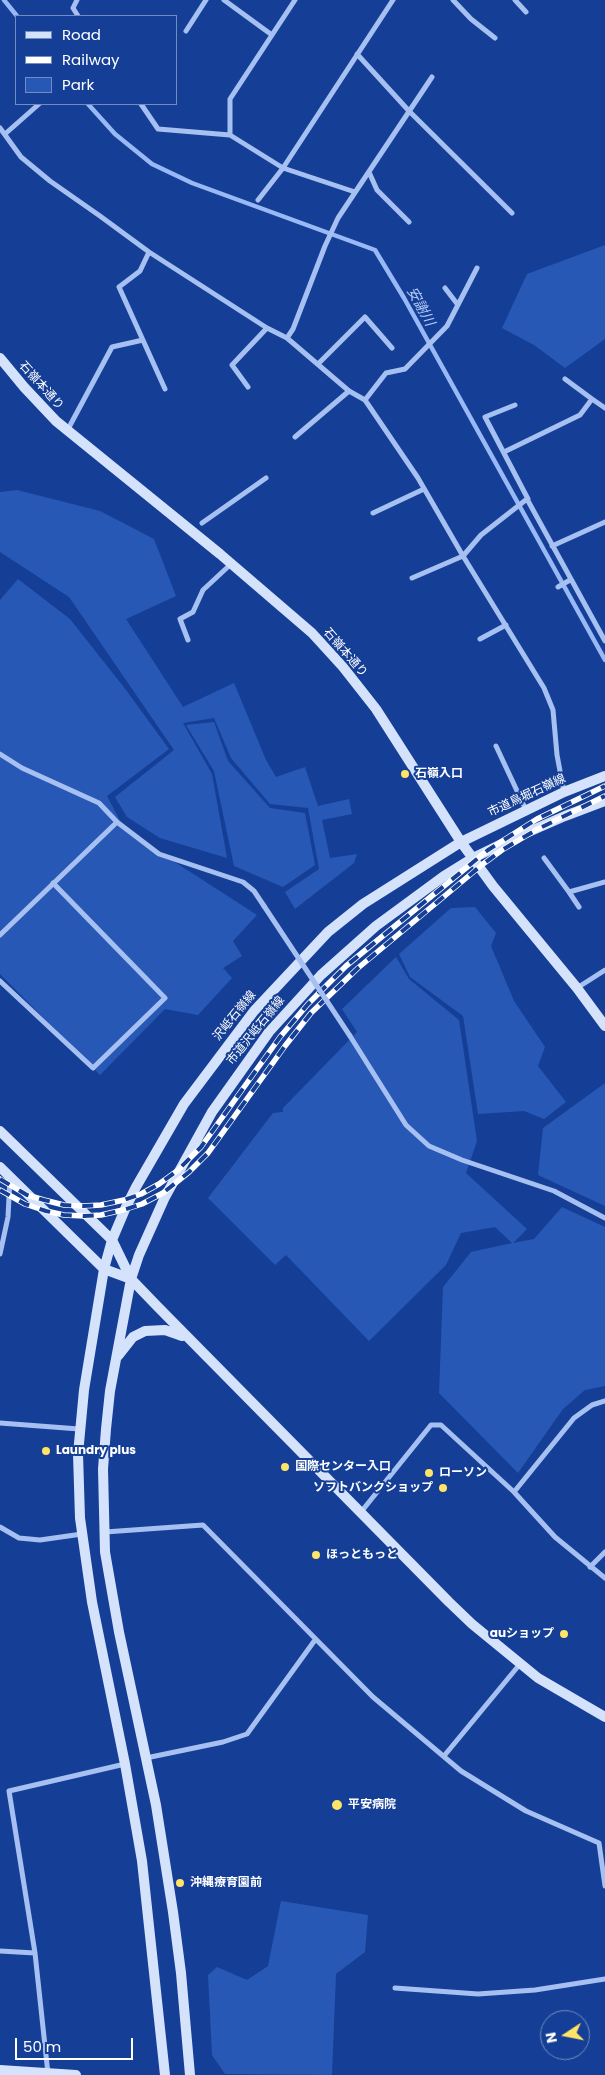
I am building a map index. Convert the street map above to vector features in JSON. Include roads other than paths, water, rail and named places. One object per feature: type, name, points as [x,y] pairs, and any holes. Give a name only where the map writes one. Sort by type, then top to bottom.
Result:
[{"type":"street","points":[[77,0],[73,8],[77,15]]},
{"type":"street","points":[[186,32],[206,0]]},
{"type":"street","points":[[224,0],[272,35]]},
{"type":"street","points":[[230,135],[230,99],[295,0]]},
{"type":"street","points":[[258,200],[283,168],[393,0]]},
{"type":"street","points":[[453,0],[471,19],[495,38]]},
{"type":"street","points":[[515,0],[526,12]]},
{"type":"street","points":[[356,54],[409,111],[512,212]]},
{"type":"street","points":[[287,338],[294,328],[334,226],[432,77]]},
{"type":"street","points":[[5,134],[38,105]]},
{"type":"street","points":[[142,105],[158,129],[230,135],[283,168],[355,192]]},
{"type":"street","points":[[0,128],[21,157],[50,182],[149,252],[267,328],[287,338],[349,391],[365,400],[418,478],[463,556],[544,688],[553,710],[557,756],[564,792]]},
{"type":"street","points":[[369,172],[377,190],[409,222]]},
{"type":"street","points":[[149,252],[140,272],[119,288],[165,389]]},
{"type":"street","points":[[365,400],[386,373],[405,369],[447,326],[477,268]]},
{"type":"street","points":[[446,288],[458,305]]},
{"type":"street","points":[[318,364],[365,317],[392,348]]},
{"type":"street","points":[[248,387],[232,365],[267,328]]},
{"type":"street","points":[[67,431],[112,347],[143,340]]},
{"type":"street","name":"石嶺本通り","points":[[0,358],[34,400],[67,431],[176,516],[312,633],[343,667],[376,709],[461,842],[605,1026]]},
{"type":"street","points":[[566,379],[605,408]]},
{"type":"street","points":[[295,437],[349,391]]},
{"type":"street","points":[[504,452],[580,415],[592,399]]},
{"type":"street","points":[[515,405],[485,417],[570,580],[605,641]]},
{"type":"street","points":[[202,523],[266,478]]},
{"type":"street","points":[[373,513],[424,489]]},
{"type":"street","points":[[412,578],[463,556],[481,535],[527,499]]},
{"type":"street","points":[[552,546],[605,522]]},
{"type":"street","points":[[188,640],[180,619],[193,612],[203,590],[231,564]]},
{"type":"street","points":[[558,587],[570,580]]},
{"type":"street","points":[[480,639],[506,625]]},
{"type":"street","points":[[496,746],[526,810]]},
{"type":"street","points":[[0,754],[22,768],[99,802],[117,822],[159,854],[243,882],[254,891],[350,1036],[406,1125],[423,1142],[462,1160],[554,1191],[605,1218]]},
{"type":"street","name":"市道鳥堀石嶺線","points":[[461,842],[564,792],[605,776]]},
{"type":"street","points":[[473,858],[565,816],[605,801]]},
{"type":"street","points":[[0,935],[117,822]]},
{"type":"street","name":"沢岻石嶺線","points":[[165,2075],[147,1899],[125,1764],[92,1602],[82,1534],[78,1477],[79,1430],[104,1269],[112,1240],[129,1200],[184,1104],[233,1037],[274,988],[328,932],[363,904],[461,842]]},
{"type":"street","name":"市道沢岻石嶺線","points":[[190,2075],[181,1973],[156,1805],[115,1614],[105,1552],[103,1469],[106,1429],[110,1391],[131,1279],[150,1228],[182,1164],[227,1089],[269,1032],[321,975],[369,932],[436,882],[473,858]]},
{"type":"street","points":[[544,858],[579,907]]},
{"type":"street","points":[[569,892],[605,882]]},
{"type":"street","points":[[0,981],[93,1068],[164,998],[53,883]]},
{"type":"street","points":[[577,988],[605,970]]},
{"type":"street","points":[[0,1131],[112,1240],[131,1279],[188,1339],[449,1602],[520,1664],[559,1692],[605,1717]]},
{"type":"street","points":[[0,1167],[104,1269],[131,1279]]},
{"type":"street","points":[[0,1254],[8,1217],[10,1177]]},
{"type":"street","points":[[118,1356],[133,1337],[145,1331],[165,1330],[188,1339]]},
{"type":"street","points":[[514,1492],[574,1418],[592,1405],[605,1401]]},
{"type":"street","points":[[0,1423],[79,1430]]},
{"type":"street","points":[[361,1512],[430,1425],[441,1426],[514,1492],[555,1537],[605,1578]]},
{"type":"street","points":[[104,1532],[203,1525],[373,1697],[461,1771],[526,1811],[599,1844],[605,1886]]},
{"type":"street","points":[[0,1527],[19,1538],[40,1540],[82,1534]]},
{"type":"street","points":[[590,1567],[605,1552]]},
{"type":"street","points":[[146,1759],[223,1742],[247,1734],[315,1640]]},
{"type":"street","points":[[444,1756],[520,1664]]},
{"type":"street","points":[[48,2074],[35,1953],[9,1791],[125,1764]]},
{"type":"street","points":[[0,1951],[35,1953]]},
{"type":"street","points":[[395,1988],[478,1994],[534,1990],[605,1979]]},
{"type":"street","points":[[0,2070],[76,2075]]},
{"type":"waterway","name":"安謝川","points":[[4,0],[16,15]]},
{"type":"waterway","name":"安謝川","points":[[89,105],[115,134],[152,164],[192,183],[375,250],[404,298],[605,660]]},
{"type":"railway","points":[[0,1179],[27,1195],[64,1205],[83,1206],[101,1205],[124,1200],[141,1194],[159,1184],[177,1171],[201,1147],[280,1037],[308,1004],[346,966],[488,850],[537,819],[605,786]]},
{"type":"railway","points":[[0,1190],[25,1204],[46,1211],[64,1215],[84,1216],[101,1215],[123,1210],[142,1204],[163,1193],[189,1172],[208,1153],[311,1013],[358,968],[502,850],[536,830],[605,796]]},
{"type":"place","name":"石嶺入口","points":[[405,774]]},
{"type":"place","name":"Laundry plus","points":[[46,1451]]},
{"type":"place","name":"国際センター入口","points":[[285,1467]]},
{"type":"place","name":"ローソン","points":[[429,1473]]},
{"type":"place","name":"ソフトバンクショップ","points":[[443,1488]]},
{"type":"place","name":"ほっともっと","points":[[316,1555]]},
{"type":"place","name":"auショップ","points":[[564,1634]]},
{"type":"place","name":"平安病院","points":[[337,1805]]},
{"type":"place","name":"沖縄療育園前","points":[[180,1883]]}]
